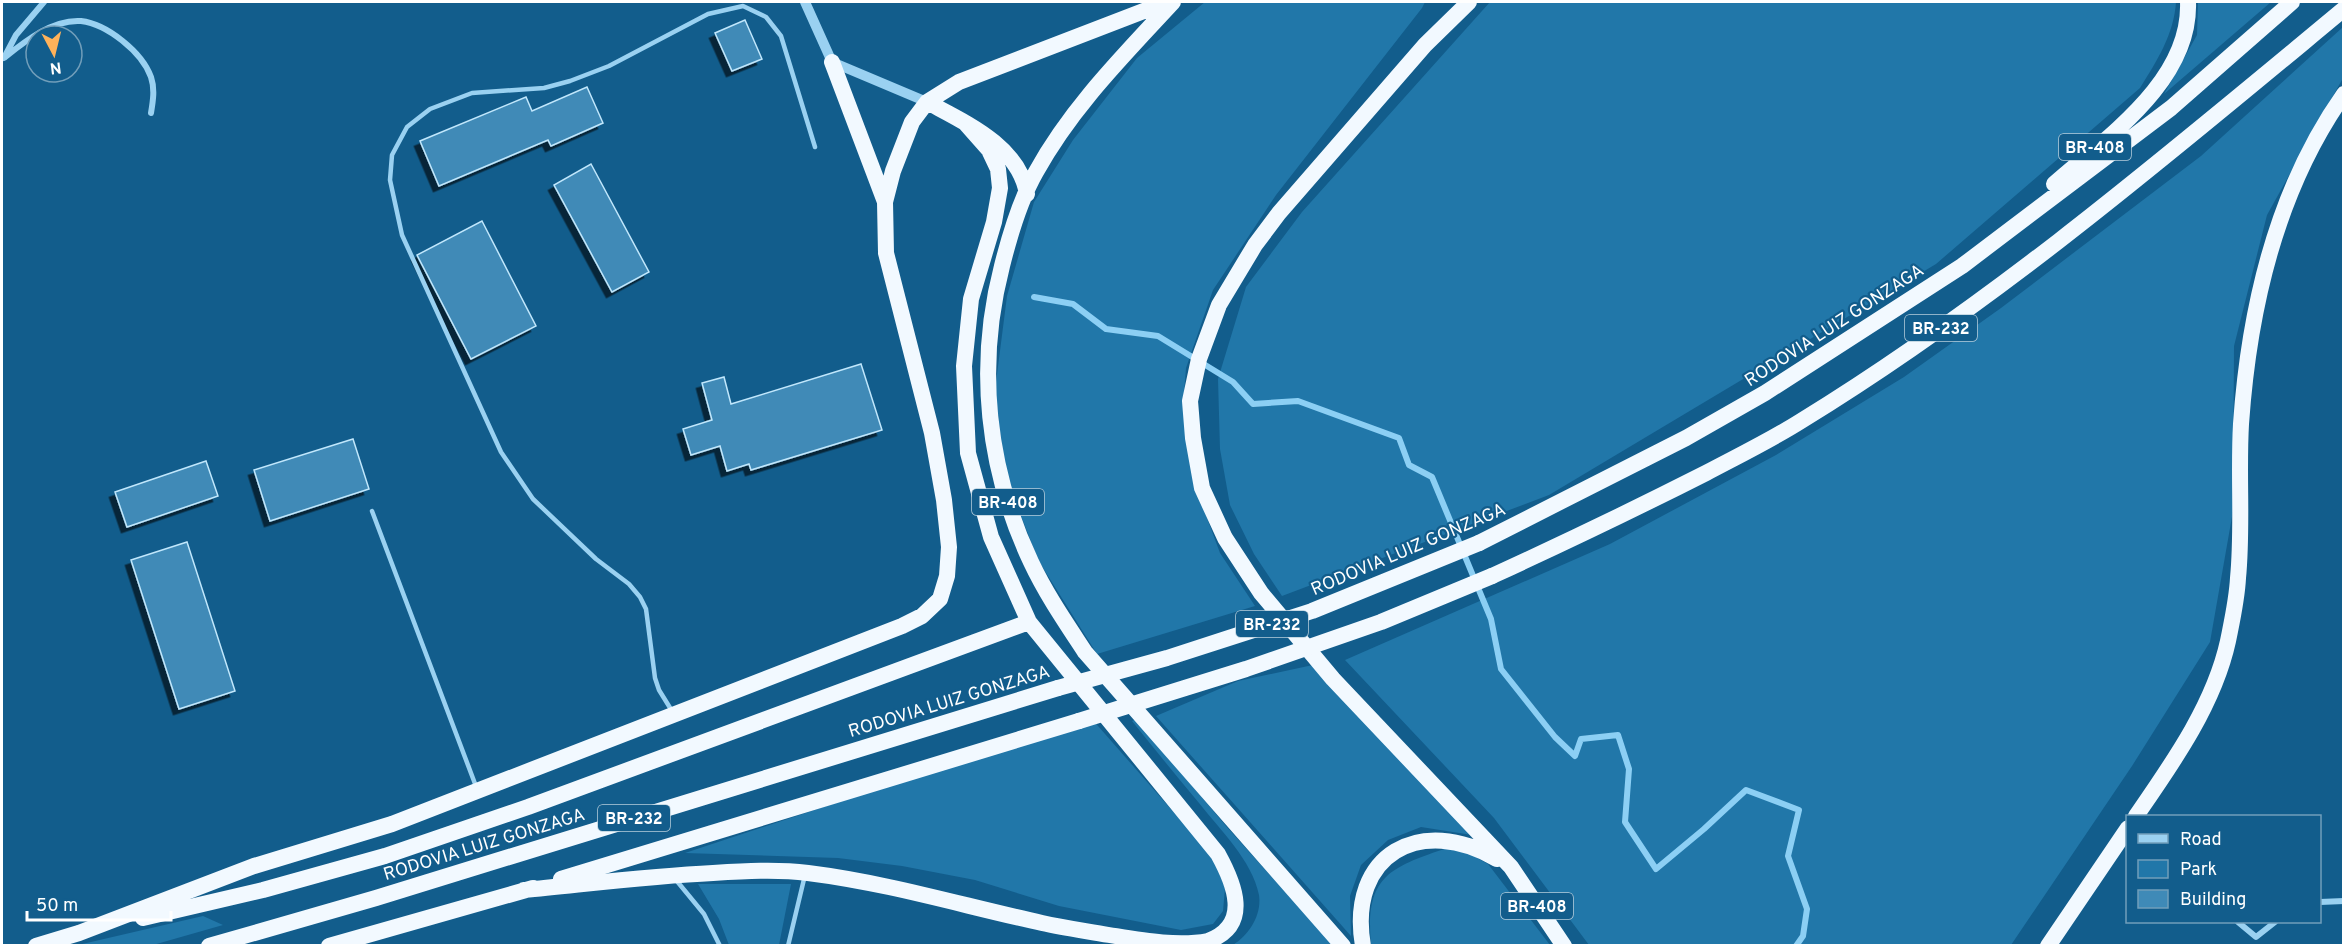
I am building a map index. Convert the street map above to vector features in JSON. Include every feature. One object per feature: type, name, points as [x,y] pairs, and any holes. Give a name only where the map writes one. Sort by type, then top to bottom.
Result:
[{"type":"highway","points":[[79,933],[254,866],[392,824],[902,626],[922,616],[940,598],[947,576],[949,547],[944,500],[932,433],[886,253],[885,202],[893,171],[912,122],[927,102],[959,82],[1167,2]]},
{"type":"highway","name":"BR-408","points":[[1173,2],[1075,113],[1035,173],[1010,235],[994,299],[988,361],[988,416],[1004,490],[1031,562],[1062,618],[1085,652],[1343,945]]},
{"type":"highway","points":[[1425,45],[1445,17],[1449,2]]},
{"type":"highway","name":"BR-408","points":[[1468,2],[1425,45],[1279,213],[1255,245],[1219,305],[1199,359],[1190,401],[1193,438],[1202,488],[1225,538],[1261,593],[1333,680],[1510,867],[1563,945]]},
{"type":"highway","name":"BR-408","points":[[1962,266],[2151,95],[2172,66],[2181,45],[2188,2]]},
{"type":"highway","name":"RODOVIA LUIZ GONZAGA","points":[[209,945],[376,898],[1058,688],[1167,658],[1312,611],[1479,543],[1686,438],[1784,381],[1962,266],[2171,108],[2292,2]]},
{"type":"highway","name":"BR-232","points":[[329,945],[524,891],[1246,669],[1381,622],[1492,576],[1641,506],[1800,423],[1880,370],[2022,271],[2343,9]]},
{"type":"highway","points":[[832,62],[885,202]]},
{"type":"highway","points":[[2137,815],[2181,750],[2207,701],[2228,643],[2238,579],[2242,415],[2249,351],[2264,274],[2291,189],[2343,94]]},
{"type":"highway","points":[[927,102],[966,124],[996,144],[1014,160],[1022,173],[1027,194]]},
{"type":"highway","points":[[966,124],[989,150],[998,169],[1000,188],[994,222],[971,299],[964,366],[968,453],[991,537],[1029,622],[1218,854],[1230,876],[1237,899],[1235,916],[1225,930],[1210,940],[1189,945],[1043,924]]},
{"type":"highway","points":[[36,945],[264,890],[385,856],[550,799],[1029,622]]},
{"type":"highway","points":[[2048,945],[2126,829]]},
{"type":"highway","points":[[1363,945],[1359,919],[1361,901],[1368,881],[1381,862],[1403,845],[1417,841],[1467,844],[1510,867]]},
{"type":"highway","points":[[524,891],[673,875],[738,872],[805,873],[868,882],[965,903],[1043,924],[1105,945]]},
{"type":"street","points":[[3,60],[16,35],[44,2]]},
{"type":"street","points":[[805,2],[832,62],[927,102]]},
{"type":"street","points":[[3,60],[34,34],[44,30],[80,21],[99,26],[112,31],[132,50],[150,75],[154,93],[151,113]]},
{"type":"street","points":[[2321,902],[2343,901]]},
{"type":"street","points":[[2240,923],[2256,937],[2273,923]]},
{"type":"lane","points":[[675,714],[665,701],[655,678],[646,609],[640,597],[629,584],[588,552],[533,499],[501,452],[402,235],[390,180],[392,155],[407,127],[430,109],[472,93],[544,88],[570,81],[609,66],[708,14],[743,6],[766,17],[781,36],[815,147]]},
{"type":"lane","points":[[372,511],[478,791]]},
{"type":"lane","points":[[788,945],[805,873]]},
{"type":"lane","points":[[673,875],[704,914],[720,945]]},
{"type":"green space","points":[[1205,2],[1425,2],[1276,195],[1213,290],[1186,368],[1183,406],[1200,499],[1220,553],[1255,606],[1097,654],[1038,560],[1005,474],[995,390],[1007,296],[1034,202],[1073,140],[1137,58]]},
{"type":"green space","points":[[1490,2],[2176,2],[2168,36],[2140,88],[1936,264],[1549,495],[1282,596],[1254,554],[1230,505],[1220,449],[1218,379],[1246,287],[1302,212]]},
{"type":"green space","points":[[2198,2],[2271,2],[2164,94],[2197,35]]},
{"type":"green space","points":[[2343,27],[2343,78],[2267,215],[2234,346],[2233,511],[2210,642],[2132,766],[2011,945],[1589,945],[1494,818],[1345,660],[1610,544],[1776,455],[1904,377],[2001,308],[2201,156]]},
{"type":"green space","points":[[1313,665],[1472,835],[1421,827],[1388,840],[1361,865],[1350,896],[1351,936],[1156,716],[1238,681]]},
{"type":"green space","points":[[1091,718],[1213,857],[1225,888],[1223,911],[1213,924],[1181,930],[1059,906],[975,880],[902,866],[838,858],[685,853]]},
{"type":"green space","points":[[1136,719],[1226,826],[1333,945],[1233,945],[1249,930],[1258,910],[1259,895],[1250,870],[1234,846],[1132,721]]},
{"type":"green space","points":[[1447,848],[1463,850],[1488,864],[1550,945],[1371,945],[1372,904],[1385,878],[1409,862]]},
{"type":"green space","points":[[698,884],[791,884],[779,945],[729,945],[719,919]]},
{"type":"green space","points":[[203,916],[223,925],[153,945],[78,945]]},
{"type":"building","points":[[745,20],[762,59],[732,71],[715,33]]},
{"type":"building","points":[[587,87],[603,123],[551,146],[548,140],[439,186],[420,141],[526,97],[532,111]]},
{"type":"building","points":[[591,164],[649,272],[612,292],[554,185]]},
{"type":"building","points":[[482,221],[536,326],[471,359],[417,255]]},
{"type":"building","points":[[861,364],[882,430],[751,470],[749,464],[727,471],[720,446],[691,455],[683,429],[712,420],[702,383],[724,377],[731,404]]},
{"type":"building","points":[[353,439],[369,489],[270,521],[254,470]]},
{"type":"building","points":[[206,461],[218,496],[127,527],[115,492]]},
{"type":"building","points":[[187,542],[235,691],[179,709],[131,560]]},
{"type":"waterway","points":[[1034,297],[1073,304],[1106,329],[1158,336],[1233,382],[1253,404],[1298,401],[1399,438],[1409,465],[1432,477],[1491,619],[1501,669],[1555,737],[1575,756],[1581,739],[1618,735],[1629,769],[1625,822],[1656,869],[1746,790],[1799,810],[1788,856],[1807,909],[1803,936],[1796,946]]}]
